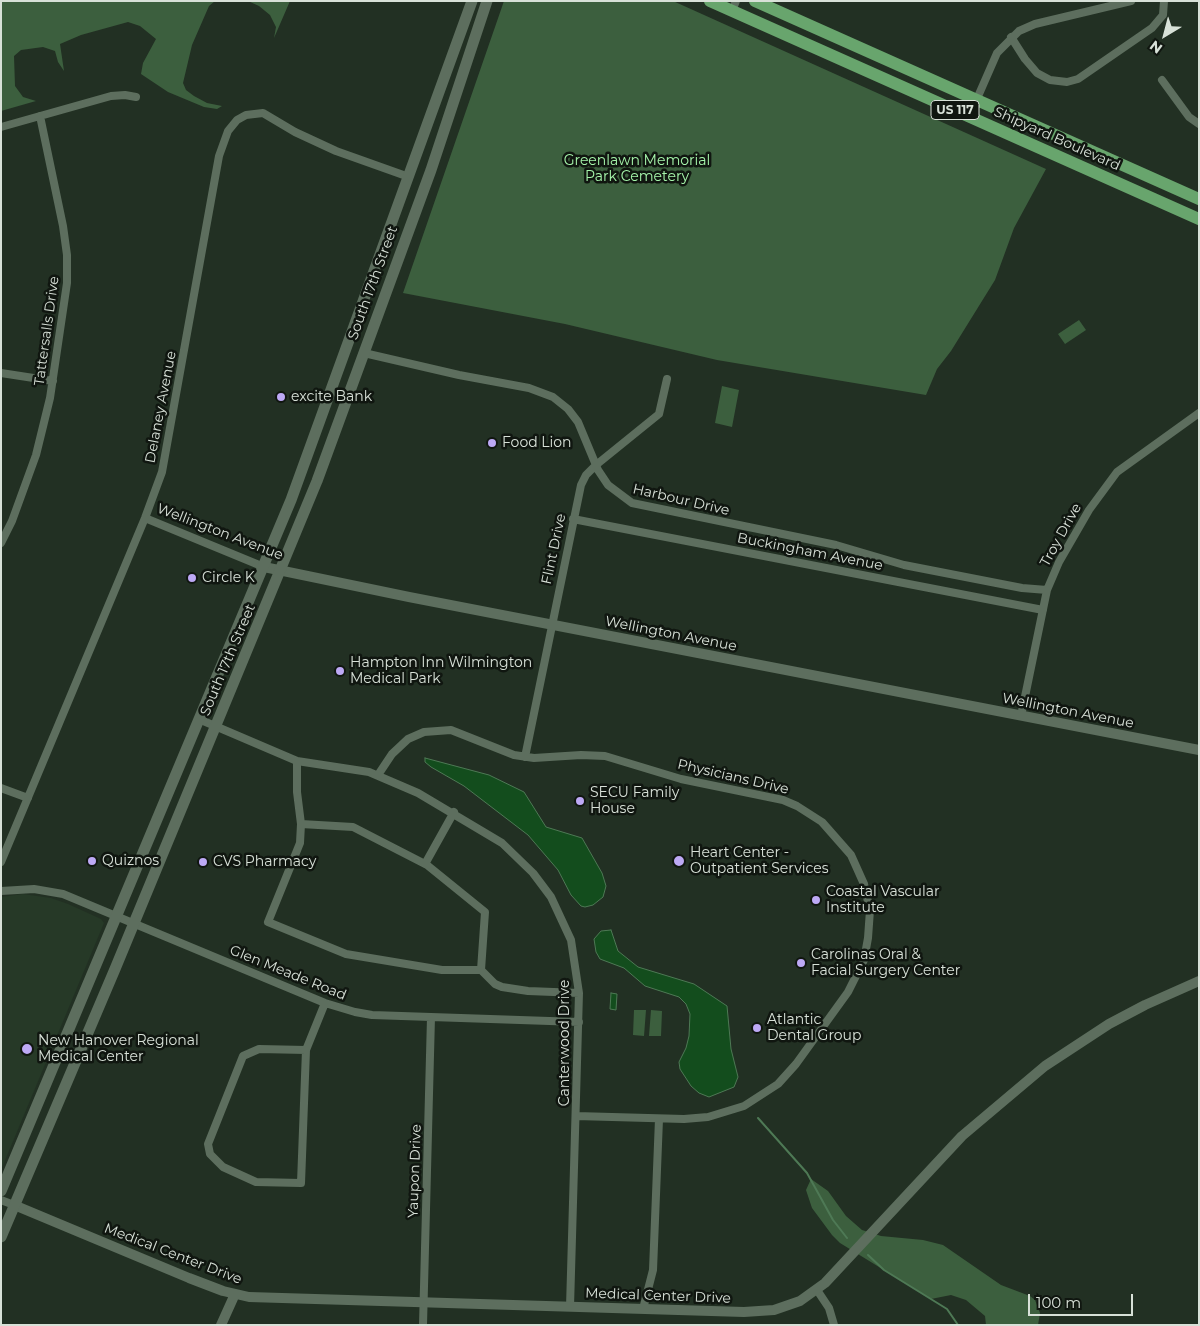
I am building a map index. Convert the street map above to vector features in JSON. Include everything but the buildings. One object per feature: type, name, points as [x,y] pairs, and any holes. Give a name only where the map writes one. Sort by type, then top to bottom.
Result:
[{"type":"main road","name":"South 17th Street","points":[[1,1191],[264,567],[303,467],[472,1]]},
{"type":"main road","name":"South 17th Street","points":[[1,1237],[134,924],[317,481],[430,170],[487,1]]},
{"type":"main road","name":"Shipyard Boulevard","points":[[710,1],[734,6],[969,117],[1199,219]]},
{"type":"main road","name":"Shipyard Boulevard","points":[[755,1],[1199,199]]},
{"type":"street","points":[[969,117],[997,53],[1011,37],[1035,24],[1131,1]]},
{"type":"street","points":[[1011,37],[1025,59],[1038,73],[1050,80],[1067,82],[1078,78],[1152,28],[1163,15],[1164,1]]},
{"type":"street","points":[[1162,80],[1188,117],[1199,124]]},
{"type":"street","points":[[1,127],[111,96],[125,95],[136,97]]},
{"type":"street","name":"Delaney Avenue","points":[[1,862],[145,518],[167,452],[219,156],[228,131],[237,120],[246,115],[263,113],[295,132],[336,151],[409,177]]},
{"type":"street","name":"Tattersalls Drive","points":[[1,543],[12,521],[36,455],[53,381],[67,283],[67,255],[63,226],[40,116]]},
{"type":"street","name":"Harbour Drive","points":[[364,353],[530,388],[547,394],[561,403],[578,422],[596,465],[608,485],[632,504],[836,545],[904,565],[1022,588],[1047,590]]},
{"type":"street","points":[[1,373],[53,381]]},
{"type":"street","name":"Flint Drive","points":[[525,757],[581,485],[586,475],[596,465],[659,414],[667,379]]},
{"type":"street","name":"Troy Drive","points":[[1021,716],[1047,590],[1059,562],[1109,480],[1128,462],[1199,413]]},
{"type":"street","name":"Wellington Avenue","points":[[145,518],[264,567],[281,572],[1199,750]]},
{"type":"street","name":"Buckingham Avenue","points":[[573,519],[1043,610]]},
{"type":"street","name":"Canterwood Drive","points":[[201,720],[297,761],[349,768],[378,775],[454,812],[508,848],[543,884],[560,913],[569,934],[576,958],[579,993],[570,1307]]},
{"type":"street","name":"Physicians Drive","points":[[378,775],[387,760],[401,745],[417,735],[434,730],[461,733],[503,751],[525,757],[605,756],[681,779],[783,800],[812,814],[833,832],[851,855],[860,872],[870,910],[864,960],[848,992],[796,1064],[768,1091],[733,1111],[696,1119],[659,1119]]},
{"type":"street","points":[[297,761],[301,824],[300,843],[268,922],[354,956],[442,970],[481,970],[495,984],[502,987],[528,991],[579,993]]},
{"type":"street","points":[[1,788],[28,798]]},
{"type":"street","points":[[425,864],[454,812]]},
{"type":"street","points":[[301,824],[352,827],[425,864],[485,912],[481,970]]},
{"type":"street","name":"Glen Meade Road","points":[[1,891],[50,891],[64,894],[117,918],[325,1003],[372,1015],[579,1022]]},
{"type":"street","name":"Medical Center Drive","points":[[14,1205],[189,1278],[249,1297],[766,1312],[792,1305],[817,1290],[962,1136],[1029,1079],[1062,1054],[1109,1024],[1145,1005],[1199,981]]},
{"type":"street","points":[[306,1050],[259,1049],[243,1056],[212,1129],[207,1147],[215,1160],[256,1182],[301,1183],[306,1050],[325,1003]]},
{"type":"street","name":"Yaupon Drive","points":[[422,1325],[431,1017]]},
{"type":"street","name":"Canterwood Drive","points":[[576,1116],[659,1119]]},
{"type":"street","points":[[643,1309],[653,1270],[659,1119]]},
{"type":"street","points":[[1,1200],[14,1205]]},
{"type":"street","points":[[817,1290],[829,1308],[834,1325]]},
{"type":"street","points":[[221,1325],[235,1294]]},
{"type":"shaded area","points":[[425,758],[489,775],[524,792],[546,827],[582,838],[602,873],[606,886],[603,897],[593,905],[581,906],[571,895],[558,870],[528,835],[464,786],[431,767],[425,762]]},
{"type":"shaded area","name":"New Hanover Regional Medical Center","points":[[23,894],[51,898],[68,904],[101,919],[104,923],[1,1170],[1,897]]},
{"type":"shaded area","points":[[611,930],[618,951],[638,967],[694,984],[727,1006],[731,1049],[738,1077],[734,1087],[709,1097],[699,1093],[691,1086],[680,1069],[679,1062],[686,1048],[689,1036],[690,1014],[686,1004],[679,997],[645,986],[624,968],[600,959],[596,952],[594,939],[601,931]]},
{"type":"shaded area","points":[[611,993],[617,994],[616,1010],[610,1009]]},
{"type":"green space","points":[[1,1],[215,1],[209,6],[192,45],[183,83],[186,90],[194,96],[207,103],[222,106],[217,109],[204,107],[168,92],[141,74],[143,63],[156,39],[140,26],[128,22],[81,35],[60,44],[64,71],[58,62],[55,51],[43,47],[21,50],[14,56],[15,86],[23,97],[36,101],[1,111]]},
{"type":"green space","points":[[248,1],[290,1],[274,38],[276,27],[270,15],[259,6]]},
{"type":"green space","name":"Greenlawn Memorial Park Cemetery","points":[[504,1],[673,1],[1046,169],[1014,228],[995,280],[951,351],[937,369],[926,395],[717,360],[565,324],[403,293]]},
{"type":"green space","points":[[1079,320],[1086,330],[1065,344],[1058,334]]},
{"type":"green space","points":[[722,386],[739,390],[732,427],[715,423]]},
{"type":"green space","points":[[634,1010],[646,1010],[644,1036],[633,1035]]},
{"type":"green space","points":[[651,1010],[662,1011],[661,1036],[649,1036]]},
{"type":"green space","points":[[811,1179],[828,1191],[846,1216],[862,1230],[881,1236],[923,1240],[943,1245],[1001,1285],[1030,1296],[1035,1300],[1040,1313],[1038,1325],[986,1325],[985,1316],[966,1300],[951,1295],[931,1299],[840,1243],[812,1208],[806,1190]]},
{"type":"waterway","points":[[758,1118],[807,1173],[833,1220],[847,1238]]},
{"type":"waterway","points":[[868,1255],[884,1270],[947,1309],[958,1325]]},
{"type":"place","name":"excite Bank","points":[[281,397]]},
{"type":"place","name":"Food Lion","points":[[492,443]]},
{"type":"place","name":"Circle K","points":[[192,578]]},
{"type":"place","name":"Hampton Inn Wilmington Medical Park","points":[[340,671]]},
{"type":"place","name":"SECU Family House","points":[[580,801]]},
{"type":"place","name":"Quiznos","points":[[92,861]]},
{"type":"place","name":"Heart Center - Outpatient Services","points":[[679,861]]},
{"type":"place","name":"CVS Pharmacy","points":[[203,862]]},
{"type":"place","name":"Coastal Vascular Institute","points":[[816,900]]},
{"type":"place","name":"Carolinas Oral & Facial Surgery Center","points":[[801,963]]},
{"type":"place","name":"Atlantic Dental Group","points":[[757,1028]]},
{"type":"place","name":"New Hanover Regional Medical Center","points":[[27,1049]]}]
